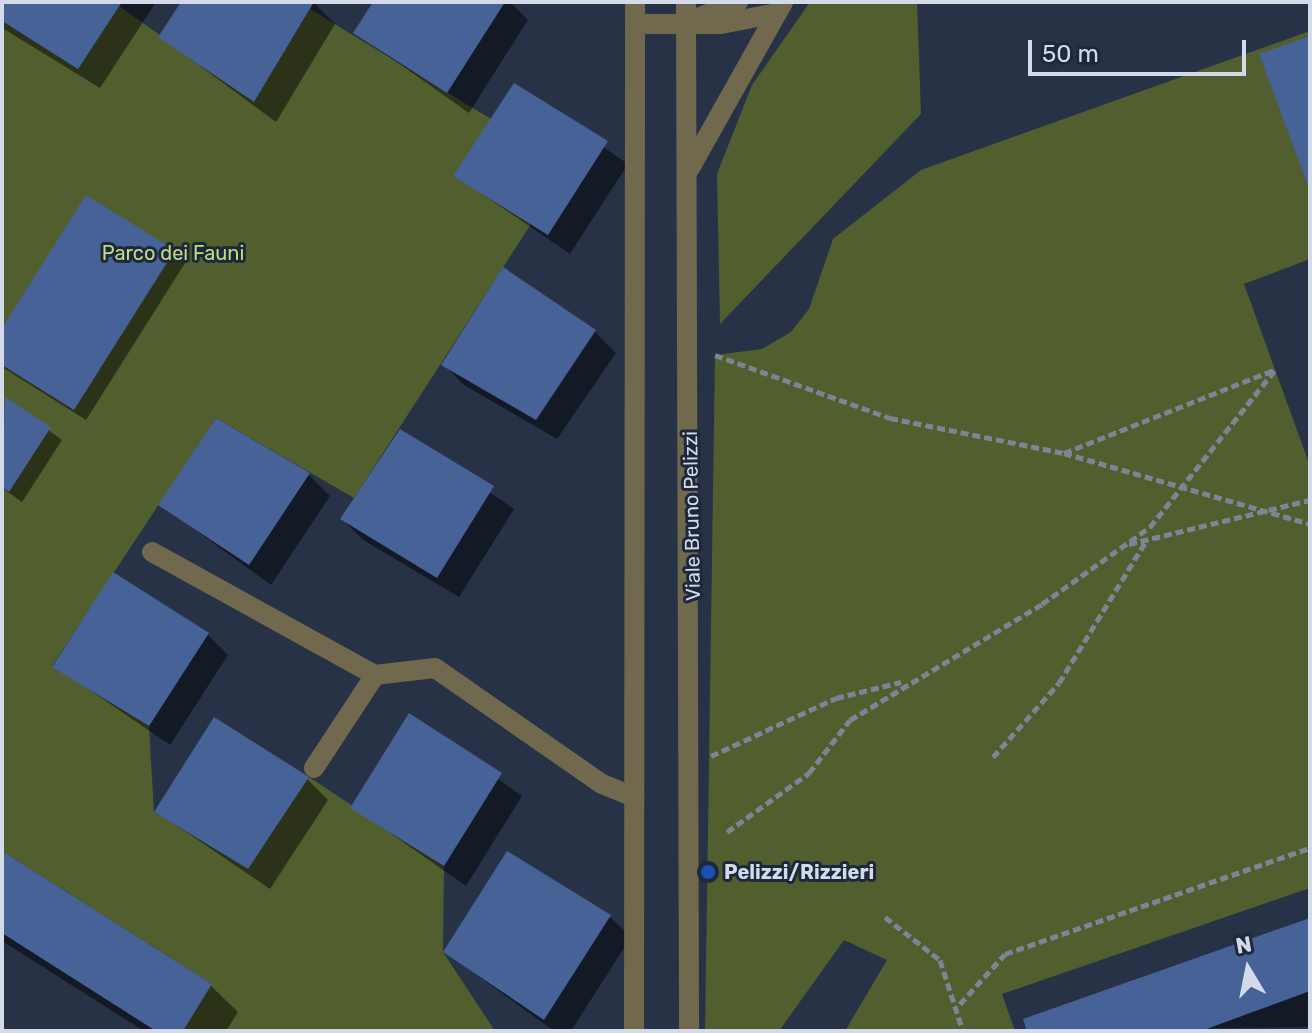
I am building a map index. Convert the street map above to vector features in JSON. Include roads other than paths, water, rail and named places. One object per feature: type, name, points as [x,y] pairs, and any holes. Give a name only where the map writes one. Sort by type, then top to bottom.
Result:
[{"type":"street","points":[[634,1030],[635,2]]},
{"type":"street","name":"Viale Bruno Pelizzi","points":[[686,2],[689,1031]]},
{"type":"street","points":[[686,23],[738,2]]},
{"type":"street","points":[[635,24],[686,23],[780,7]]},
{"type":"street","points":[[688,172],[780,7]]},
{"type":"street","points":[[152,552],[375,675],[435,668],[602,784],[634,797]]},
{"type":"street","points":[[314,768],[375,675]]},
{"type":"place","name":"Pelizzi/Rizzieri","points":[[708,872]]},
{"type":"park label","name":"Parco dei Fauni","points":[[173,253]]}]
